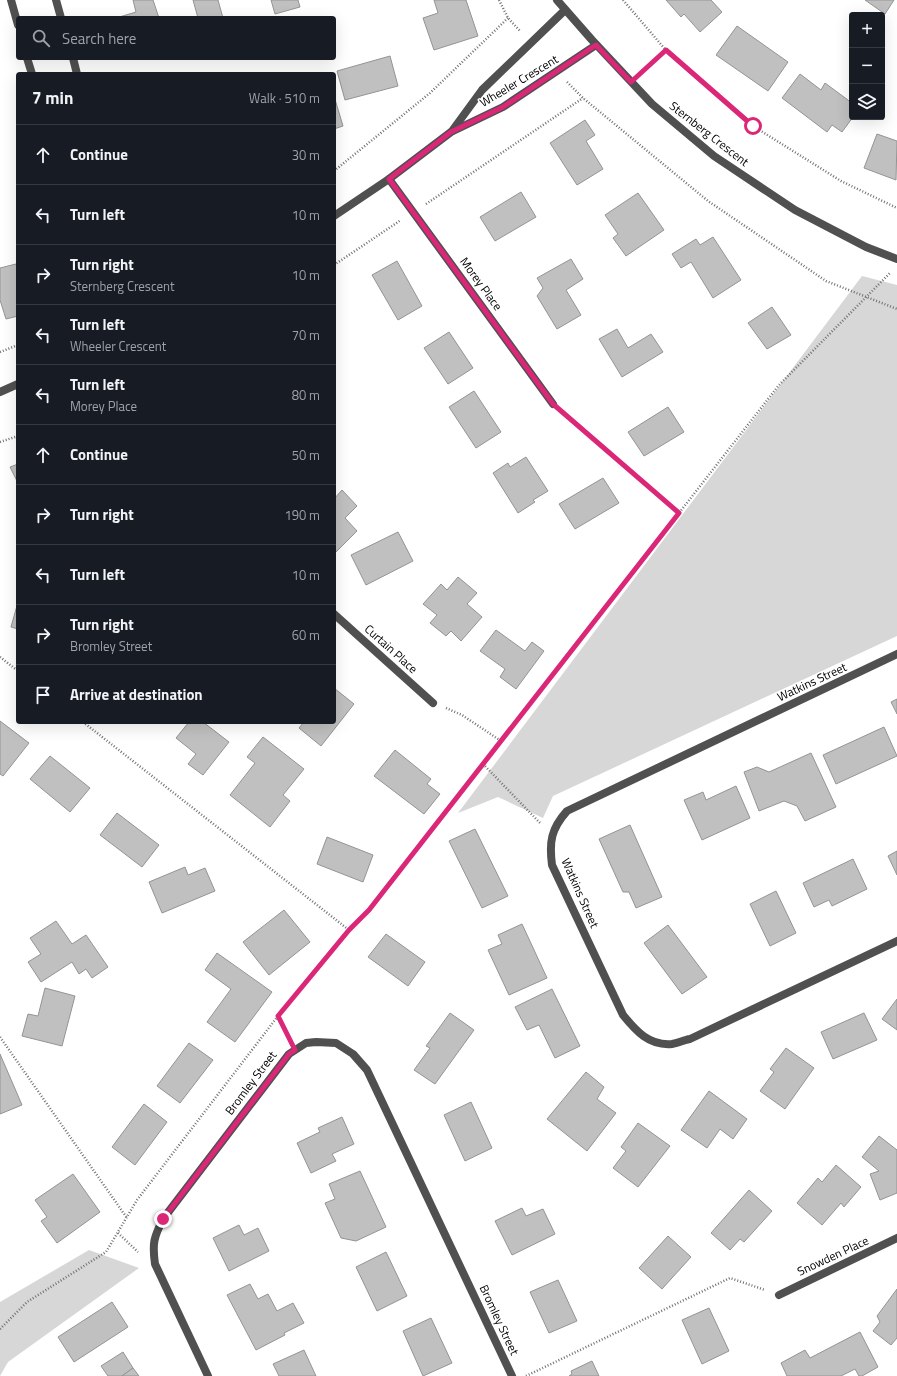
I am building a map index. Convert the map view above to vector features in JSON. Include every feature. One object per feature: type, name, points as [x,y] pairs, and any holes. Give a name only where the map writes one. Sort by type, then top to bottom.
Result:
[{"type":"street","points":[[11,0],[16,18]]},
{"type":"street","points":[[56,0],[60,16]]},
{"type":"street","name":"Sternberg Crescent","points":[[557,0],[564,10],[652,104],[714,156],[795,210],[866,247],[897,259]]},
{"type":"street","name":"Wheeler Crescent","points":[[451,132],[482,90],[564,10]]},
{"type":"street","name":"Wheeler Crescent","points":[[336,215],[389,179],[451,132],[503,107],[596,45]]},
{"type":"street","points":[[28,60],[31,72]]},
{"type":"street","points":[[73,60],[76,72]]},
{"type":"street","name":"Morey Place","points":[[389,179],[553,404]]},
{"type":"street","points":[[0,392],[16,385]]},
{"type":"street","name":"Curtain Place","points":[[336,616],[433,703]]},
{"type":"street","name":"Watkins Street","points":[[897,654],[567,811],[558,821],[552,835],[550,850],[552,865],[623,1015],[636,1031],[653,1041],[672,1044],[690,1039],[897,940]]},
{"type":"street","name":"Bromley Street","points":[[208,1376],[155,1264],[154,1236],[163,1219],[289,1054],[306,1044],[316,1042],[336,1044],[353,1054],[367,1070],[512,1376]]},
{"type":"street","name":"Snowden Place","points":[[779,1294],[897,1238]]},
{"type":"path","points":[[336,169],[430,93],[508,18],[499,0]]},
{"type":"path","points":[[623,0],[666,50],[753,126],[841,181],[897,208]]},
{"type":"path","points":[[631,82],[666,50]]},
{"type":"path","points":[[336,264],[583,98],[708,201],[826,281],[897,309]]},
{"type":"path","points":[[0,1328],[27,1302],[106,1252],[137,1200],[278,1016],[349,930],[369,910],[779,385],[892,270]]},
{"type":"path","points":[[0,352],[16,346]]},
{"type":"path","points":[[553,404],[679,513]]},
{"type":"path","points":[[0,442],[16,437]]},
{"type":"path","points":[[0,657],[16,669]]},
{"type":"path","points":[[433,703],[462,715],[501,741]]},
{"type":"path","points":[[86,724],[349,930]]},
{"type":"path","points":[[483,764],[552,835]]},
{"type":"path","points":[[278,1016],[295,1050]]},
{"type":"path","points":[[0,1037],[127,1218]]},
{"type":"path","points":[[118,1233],[142,1256],[154,1255]]},
{"type":"path","points":[[526,1376],[730,1278],[779,1294]]},
{"type":"shaded area","points":[[862,276],[897,285],[897,636],[553,796],[543,818],[498,797],[458,813]]},
{"type":"shaded area","points":[[89,1250],[139,1268],[8,1362],[0,1376],[0,1302]]},
{"type":"building","points":[[133,0],[153,0],[158,16],[123,16],[136,12]]},
{"type":"building","points":[[193,0],[218,0],[222,16],[197,16]]},
{"type":"building","points":[[271,0],[298,0],[300,7],[275,14]]},
{"type":"building","points":[[434,0],[466,0],[478,36],[434,50],[423,18],[438,13]]},
{"type":"building","points":[[666,0],[711,0],[722,12],[700,32],[684,14],[681,17]]},
{"type":"building","points":[[865,0],[894,0],[885,14],[885,12],[882,12]]},
{"type":"building","points":[[737,26],[788,62],[768,91],[716,55]]},
{"type":"building","points":[[390,56],[398,86],[345,100],[337,71]]},
{"type":"building","points":[[800,74],[821,90],[825,83],[849,101],[849,120],[851,120],[842,132],[832,125],[827,132],[782,98]]},
{"type":"building","points":[[336,103],[343,126],[336,128]]},
{"type":"building","points":[[585,120],[595,135],[586,141],[603,169],[577,185],[550,143]]},
{"type":"building","points":[[877,134],[897,141],[896,180],[864,168]]},
{"type":"building","points":[[521,192],[536,217],[495,241],[480,217]]},
{"type":"building","points":[[638,193],[664,230],[626,256],[613,238],[618,234],[605,215]]},
{"type":"building","points":[[713,237],[741,280],[713,298],[691,262],[681,268],[672,254],[696,239],[700,245]]},
{"type":"building","points":[[571,259],[583,279],[566,290],[581,315],[557,329],[537,296],[543,288],[537,278]]},
{"type":"building","points":[[397,261],[422,306],[398,320],[372,275]]},
{"type":"building","points":[[16,264],[16,316],[6,319],[0,300],[0,268]]},
{"type":"building","points":[[772,307],[791,335],[767,349],[748,323]]},
{"type":"building","points":[[617,329],[628,348],[651,334],[663,352],[622,377],[599,339]]},
{"type":"building","points":[[449,332],[473,368],[448,384],[424,348]]},
{"type":"building","points":[[474,391],[501,432],[476,448],[449,407]]},
{"type":"building","points":[[668,407],[684,432],[644,456],[628,432]]},
{"type":"building","points":[[526,457],[548,491],[533,500],[535,502],[518,513],[493,473],[508,463],[510,467]]},
{"type":"building","points":[[16,465],[16,479],[10,467]]},
{"type":"building","points":[[603,478],[619,503],[575,529],[559,504]]},
{"type":"building","points":[[342,490],[357,506],[345,518],[357,531],[336,552],[336,497]]},
{"type":"building","points":[[398,532],[413,561],[366,585],[351,555]]},
{"type":"building","points":[[458,577],[477,593],[467,604],[482,617],[461,641],[451,631],[446,636],[430,623],[437,615],[423,604],[441,584],[447,590]]},
{"type":"building","points":[[16,609],[16,628],[11,627]]},
{"type":"building","points":[[496,630],[525,651],[532,642],[544,651],[516,689],[500,677],[505,669],[480,651]]},
{"type":"building","points":[[336,690],[354,704],[321,746],[299,728],[302,724],[336,724]]},
{"type":"building","points":[[897,699],[897,714],[891,702]]},
{"type":"building","points":[[0,721],[29,743],[3,776],[0,774]]},
{"type":"building","points":[[187,724],[206,724],[229,742],[203,775],[188,764],[196,754],[176,738]]},
{"type":"building","points":[[884,727],[897,756],[836,784],[823,755]]},
{"type":"building","points":[[263,737],[304,769],[283,795],[290,801],[270,827],[230,795],[255,763],[247,757]]},
{"type":"building","points":[[395,750],[431,779],[427,784],[440,794],[424,814],[374,776]]},
{"type":"building","points":[[811,753],[836,807],[805,821],[797,806],[784,801],[759,811],[744,772],[757,767],[769,772]]},
{"type":"building","points":[[50,756],[90,788],[70,812],[30,779]]},
{"type":"building","points":[[736,786],[750,818],[702,840],[684,800],[703,792],[706,800]]},
{"type":"building","points":[[117,813],[159,845],[142,867],[100,835]]},
{"type":"building","points":[[630,825],[662,897],[636,908],[629,892],[623,892],[599,839]]},
{"type":"building","points":[[475,829],[508,896],[482,908],[449,841]]},
{"type":"building","points":[[327,837],[373,855],[363,882],[317,864]]},
{"type":"building","points":[[897,851],[897,875],[888,856]]},
{"type":"building","points":[[853,859],[867,889],[832,906],[829,900],[814,907],[803,883]]},
{"type":"building","points":[[185,867],[188,875],[205,868],[215,891],[162,913],[149,882]]},
{"type":"building","points":[[776,891],[796,933],[770,946],[750,904]]},
{"type":"building","points":[[284,910],[310,942],[269,975],[243,942]]},
{"type":"building","points":[[56,921],[72,944],[86,935],[108,967],[92,978],[86,969],[79,974],[72,962],[41,982],[28,962],[41,954],[30,938]]},
{"type":"building","points":[[522,924],[547,978],[509,995],[488,950],[502,944],[498,935]]},
{"type":"building","points":[[668,925],[707,977],[682,994],[644,943]]},
{"type":"building","points":[[386,934],[425,962],[408,986],[368,957]]},
{"type":"building","points":[[217,953],[272,992],[235,1042],[207,1022],[231,989],[205,970]]},
{"type":"building","points":[[45,988],[75,996],[62,1046],[22,1036],[28,1014],[38,1016]]},
{"type":"building","points":[[552,989],[580,1046],[555,1058],[539,1025],[527,1030],[515,1007]]},
{"type":"building","points":[[897,999],[897,1030],[882,1019]]},
{"type":"building","points":[[450,1013],[474,1030],[435,1084],[414,1070],[430,1048],[426,1046]]},
{"type":"building","points":[[864,1013],[877,1040],[833,1059],[821,1032]]},
{"type":"building","points":[[189,1043],[213,1060],[180,1103],[157,1086]]},
{"type":"building","points":[[786,1048],[814,1068],[785,1109],[760,1091],[774,1072],[770,1069]]},
{"type":"building","points":[[0,1054],[22,1105],[0,1114]]},
{"type":"building","points":[[586,1072],[604,1087],[597,1099],[616,1113],[587,1151],[547,1119]]},
{"type":"building","points":[[709,1091],[747,1119],[733,1139],[720,1129],[707,1148],[681,1130]]},
{"type":"building","points":[[471,1102],[492,1148],[465,1161],[444,1115]]},
{"type":"building","points":[[144,1104],[167,1122],[135,1165],[112,1147]]},
{"type":"building","points":[[342,1117],[354,1144],[332,1154],[336,1161],[311,1173],[297,1143],[320,1132],[318,1128]]},
{"type":"building","points":[[638,1123],[670,1146],[638,1187],[613,1168],[626,1151],[621,1147]]},
{"type":"building","points":[[879,1136],[897,1150],[897,1193],[880,1200],[870,1174],[879,1171],[862,1157]]},
{"type":"building","points":[[836,1165],[861,1187],[844,1207],[841,1203],[822,1225],[797,1203],[818,1178],[822,1182]]},
{"type":"building","points":[[360,1171],[386,1227],[356,1241],[341,1238],[325,1203],[335,1199],[329,1184]]},
{"type":"building","points":[[73,1174],[100,1212],[57,1243],[41,1221],[47,1217],[35,1200]]},
{"type":"building","points":[[749,1190],[772,1211],[744,1242],[740,1239],[730,1250],[711,1233]]},
{"type":"building","points":[[522,1208],[526,1216],[543,1209],[555,1234],[512,1255],[495,1221]]},
{"type":"building","points":[[239,1225],[244,1235],[258,1228],[269,1251],[229,1271],[213,1238]]},
{"type":"building","points":[[668,1236],[691,1257],[662,1289],[639,1268]]},
{"type":"building","points":[[386,1252],[407,1296],[377,1311],[356,1267]]},
{"type":"building","points":[[558,1280],[577,1321],[549,1333],[530,1292]]},
{"type":"building","points":[[250,1284],[258,1299],[268,1294],[277,1311],[293,1303],[304,1323],[256,1350],[227,1295]]},
{"type":"building","points":[[897,1289],[897,1338],[891,1345],[873,1331],[880,1322],[877,1316]]},
{"type":"building","points":[[112,1302],[128,1327],[74,1362],[58,1337]]},
{"type":"building","points":[[709,1308],[729,1351],[702,1364],[682,1320]]},
{"type":"building","points":[[431,1318],[452,1363],[423,1376],[403,1331]]},
{"type":"building","points":[[860,1332],[878,1367],[862,1376],[859,1376],[855,1369],[841,1376],[787,1376],[781,1363],[805,1350],[810,1358]]},
{"type":"building","points":[[304,1350],[316,1376],[279,1376],[273,1364]]},
{"type":"building","points":[[123,1352],[133,1368],[122,1376],[108,1376],[101,1366]]},
{"type":"building","points":[[592,1361],[599,1376],[569,1376],[572,1374],[571,1371]]},
{"type":"building","points":[[133,1368],[139,1376],[122,1376]]},
{"type":"route","points":[[163,1219],[289,1054],[295,1050],[278,1016],[349,930],[369,910],[679,513],[553,404],[389,179],[451,132],[503,107],[558,72],[596,45],[631,82],[666,50],[753,126]]}]
